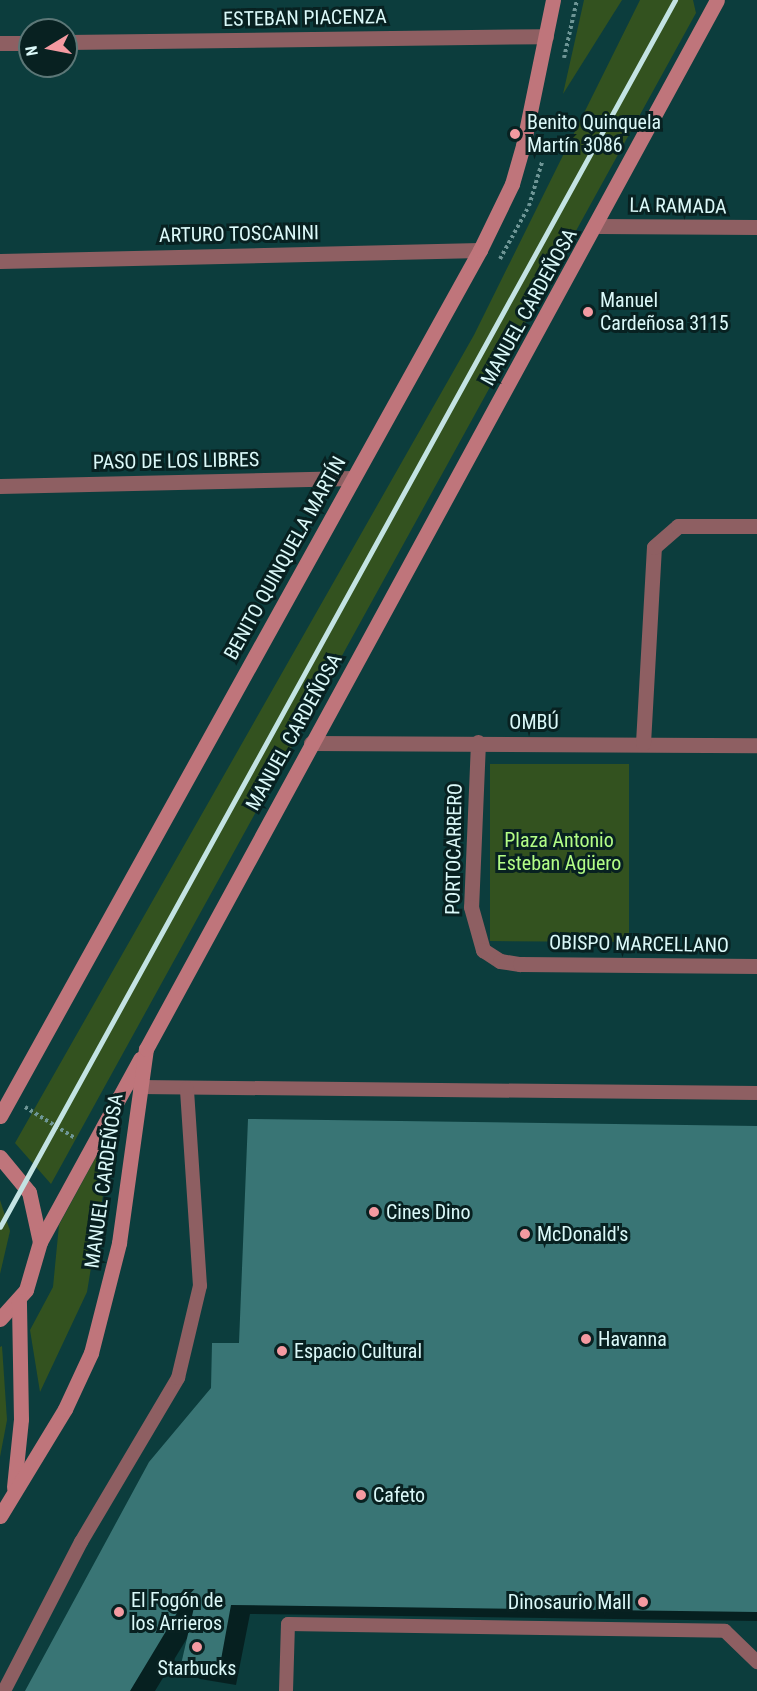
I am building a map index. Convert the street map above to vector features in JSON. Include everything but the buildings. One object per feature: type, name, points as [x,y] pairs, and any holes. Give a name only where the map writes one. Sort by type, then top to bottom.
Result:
[{"type":"main road","name":"BENITO QUINQUELA MARTÍN","points":[[0,1116],[480,250],[512,184],[553,0]]},
{"type":"main road","name":"MANUEL CARDEÑOSA","points":[[0,1516],[65,1409],[91,1353],[117,1254],[146,1049],[311,743],[598,226],[717,0]]},
{"type":"main road","points":[[0,1319],[19,1301],[32,1279],[40,1242],[89,1148],[146,1049]]},
{"type":"main road","points":[[0,1157],[29,1192],[40,1242]]},
{"type":"main road","points":[[12,1496],[21,1419],[19,1301]]},
{"type":"street","name":"ESTEBAN PIACENZA","points":[[78,42],[546,36]]},
{"type":"street","points":[[0,43],[18,43]]},
{"type":"street","name":"LA RAMADA","points":[[598,226],[757,227]]},
{"type":"street","name":"ARTURO TOSCANINI","points":[[0,261],[480,250]]},
{"type":"street","name":"PASO DE LOS LIBRES","points":[[0,486],[353,478]]},
{"type":"street","points":[[643,743],[649,562],[664,533],[690,524],[757,525]]},
{"type":"street","name":"PORTOCARRERO","points":[[478,742],[474,932],[483,950],[501,961],[520,964]]},
{"type":"street","name":"OMBÚ","points":[[311,743],[757,745]]},
{"type":"street","name":"OBISPO MARCELLANO","points":[[520,964],[757,966]]},
{"type":"lane","points":[[139,1087],[757,1093]]},
{"type":"lane","points":[[4,1691],[81,1542],[178,1378],[200,1286],[187,1088]]},
{"type":"lane","points":[[286,1691],[288,1624],[725,1631],[757,1662]]},
{"type":"path","points":[[24,1107],[89,1148]]},
{"type":"green space","points":[[584,0],[622,0],[563,94]]},
{"type":"green space","points":[[640,0],[693,0],[696,13],[51,1184],[15,1143],[474,335]]},
{"type":"green space","name":"Plaza Antonio Esteban Agüero","points":[[490,764],[629,764],[629,942],[490,941]]},
{"type":"green space","points":[[115,1122],[87,1292],[40,1392],[30,1330],[53,1287],[59,1225]]},
{"type":"green space","points":[[0,1200],[10,1231],[0,1274]]},
{"type":"green space","points":[[2,1346],[7,1420],[0,1457],[0,1347]]},
{"type":"railway","points":[[0,1227],[675,0]]},
{"type":"place","name":"Benito Quinquela Martín 3086","points":[[515,134]]},
{"type":"place","name":"Manuel Cardeñosa 3115","points":[[588,312]]},
{"type":"place","name":"Cines Dino","points":[[374,1212]]},
{"type":"place","name":"McDonald's","points":[[525,1234]]},
{"type":"place","name":"Havanna","points":[[586,1339]]},
{"type":"place","name":"Espacio Cultural","points":[[282,1351]]},
{"type":"place","name":"Cafeto","points":[[361,1495]]},
{"type":"place","name":"Dinosaurio Mall","points":[[643,1602]]},
{"type":"place","name":"El Fogón de los Arrieros","points":[[119,1612]]},
{"type":"place","name":"Starbucks","points":[[197,1647]]}]
